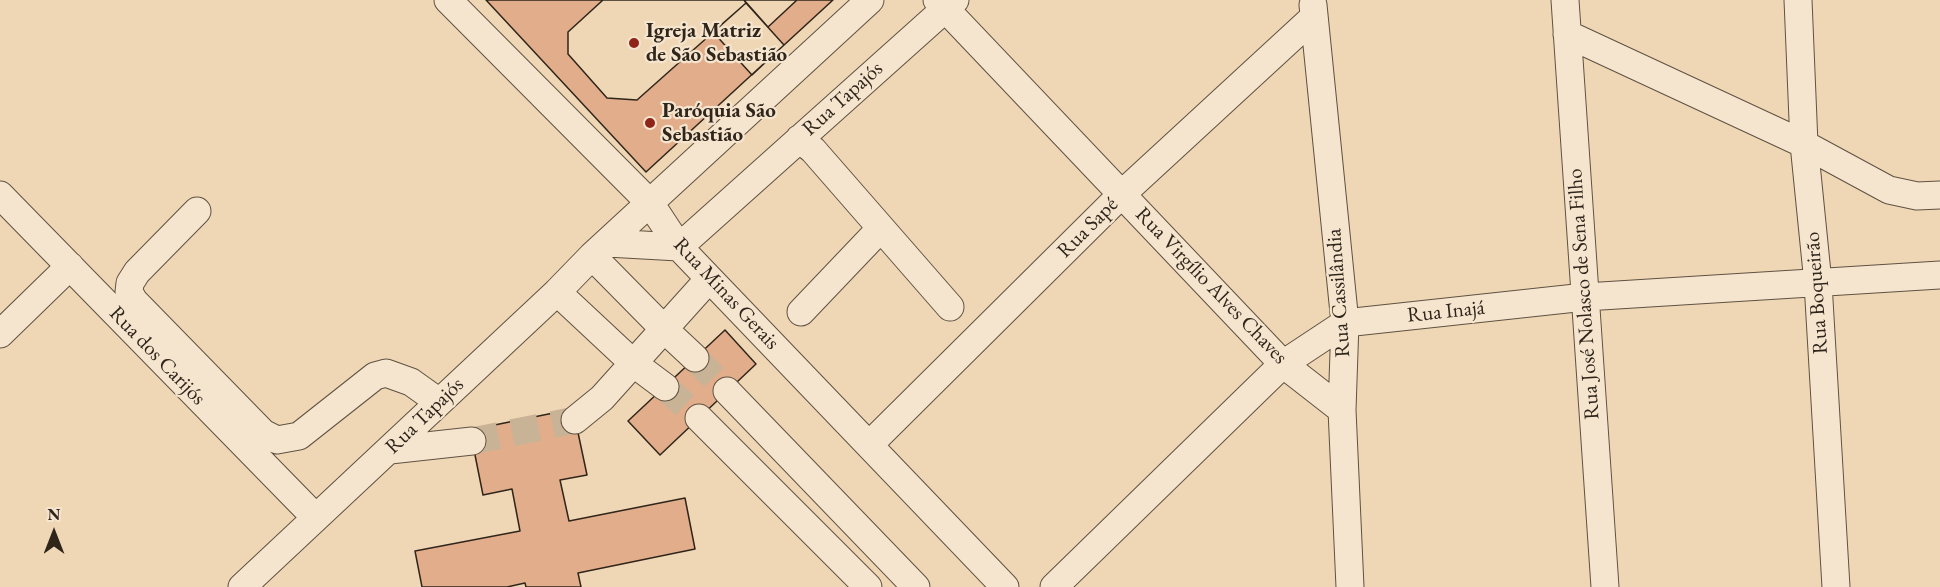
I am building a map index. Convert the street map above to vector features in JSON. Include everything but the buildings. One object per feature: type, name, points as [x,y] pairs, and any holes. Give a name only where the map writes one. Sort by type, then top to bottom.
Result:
[{"type":"street","name":"Rua Minas Gerais","points":[[448,0],[650,203],[679,247],[1005,587]]},
{"type":"street","name":"Rua Tapajós","points":[[242,587],[557,292],[599,249],[870,0]]},
{"type":"street","name":"Rua José Nolasco de Sena Filho","points":[[1565,0],[1605,587]]},
{"type":"street","name":"Rua Boqueirão","points":[[1798,0],[1803,144],[1818,283],[1836,587]]},
{"type":"street","name":"Rua Tapajós","points":[[679,247],[946,3]]},
{"type":"street","name":"Rua Virgílio Alves Chaves","points":[[946,3],[1283,364],[1342,410]]},
{"type":"street","name":"Rua Sapé","points":[[869,445],[1123,193],[1313,9]]},
{"type":"street","name":"Rua Cassilândia","points":[[1313,9],[1345,323],[1342,410],[1350,587]]},
{"type":"street","points":[[1567,34],[1803,144],[1888,190],[1917,196],[1940,195]]},
{"type":"street","points":[[799,139],[813,150],[950,307]]},
{"type":"street","name":"Rua dos Carijós","points":[[0,195],[315,518]]},
{"type":"street","points":[[197,211],[137,272],[130,282],[129,292],[134,301],[263,433],[277,440],[299,436],[375,376],[386,373],[411,382],[439,402]]},
{"type":"street","points":[[801,312],[881,228]]},
{"type":"street","points":[[599,249],[679,247]]},
{"type":"street","points":[[599,249],[663,329],[695,358]]},
{"type":"street","points":[[0,334],[70,266]]},
{"type":"street","name":"Rua Inajá","points":[[1054,587],[1283,364],[1345,323],[1585,297],[1940,275]]},
{"type":"street","points":[[575,420],[602,398],[709,279]]},
{"type":"street","points":[[557,292],[633,363],[665,387]]},
{"type":"street","points":[[727,392],[916,587]]},
{"type":"street","points":[[699,418],[868,587]]},
{"type":"street","points":[[390,450],[472,441]]},
{"type":"tunnel","points":[[695,358],[727,391]]},
{"type":"tunnel","points":[[665,387],[699,418]]},
{"type":"tunnel","points":[[472,441],[575,420]]},
{"type":"place","name":"Igreja Matriz de São Sebastião","points":[[634,43]]},
{"type":"place","name":"Paróquia São Sebastião","points":[[650,123]]}]
